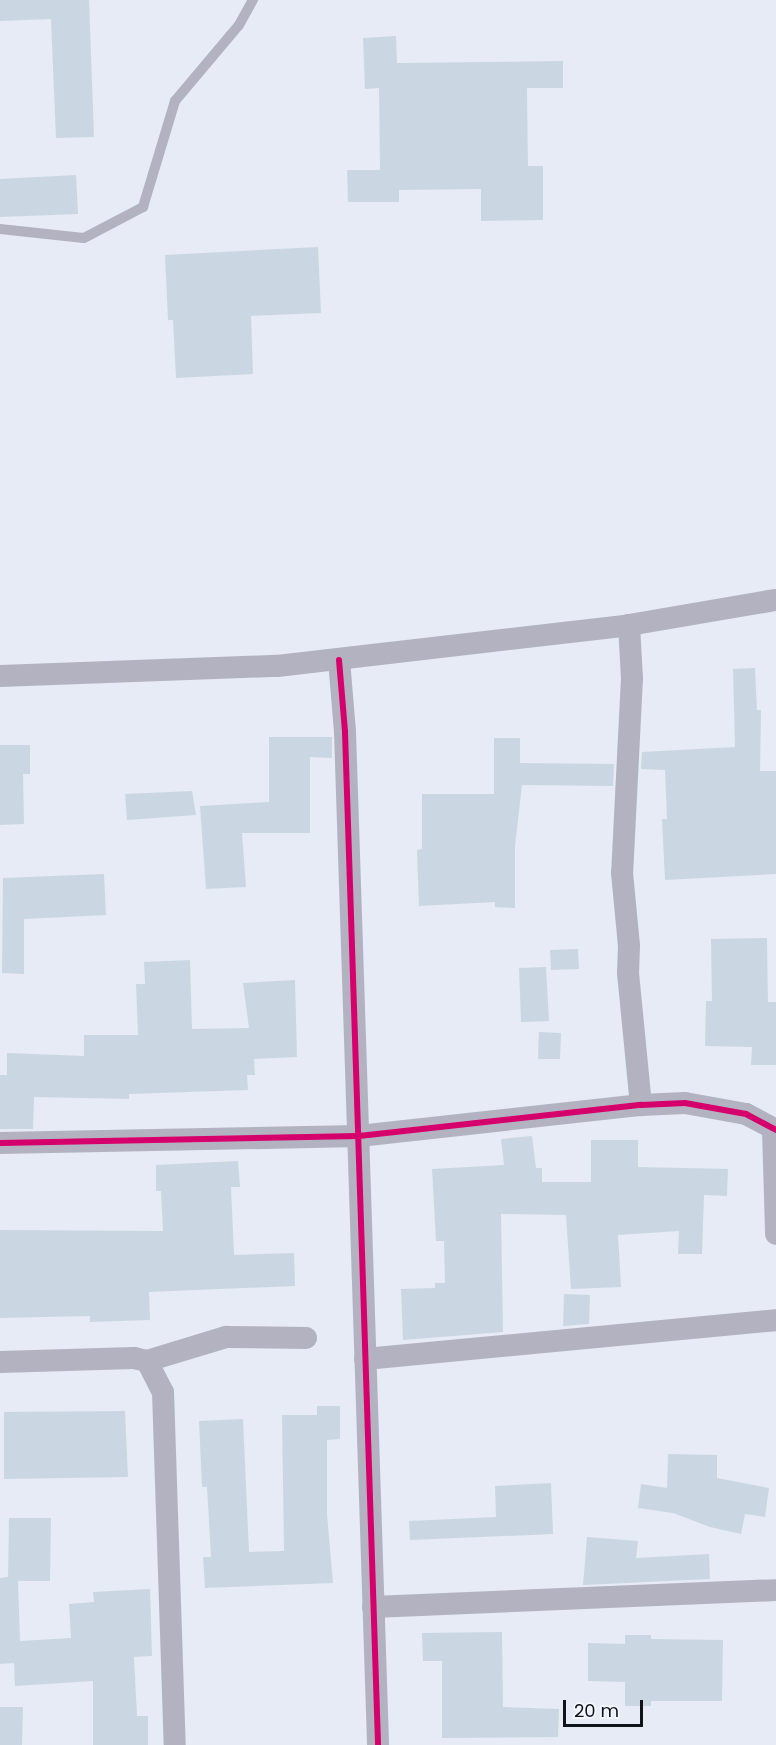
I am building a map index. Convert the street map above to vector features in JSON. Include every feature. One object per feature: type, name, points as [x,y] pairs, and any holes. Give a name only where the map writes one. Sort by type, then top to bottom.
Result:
[{"type":"street","points":[[0,676],[277,666],[339,660],[629,625],[776,600]]},
{"type":"street","points":[[629,625],[632,678],[622,873],[628,973],[641,1105]]},
{"type":"street","points":[[339,660],[345,732],[378,1745]]},
{"type":"street","points":[[0,1143],[359,1136],[641,1105],[685,1103],[746,1114],[775,1130],[776,1234]]},
{"type":"street","points":[[365,1359],[776,1320]]},
{"type":"street","points":[[0,1362],[134,1358],[147,1361],[226,1337],[306,1338]]},
{"type":"street","points":[[147,1361],[163,1392],[175,1745]]},
{"type":"street","points":[[373,1607],[776,1590]]},
{"type":"lane","points":[[0,229],[84,238],[143,207],[176,101],[238,25],[253,0]]},
{"type":"building","points":[[0,0],[89,0],[94,137],[56,138],[51,19],[0,21]]},
{"type":"building","points":[[396,36],[397,63],[563,61],[563,88],[527,88],[528,166],[543,166],[543,220],[481,221],[481,189],[399,190],[399,202],[348,202],[347,170],[380,170],[379,88],[365,89],[363,38]]},
{"type":"building","points":[[76,175],[78,214],[0,217],[0,179]]},
{"type":"building","points":[[318,247],[321,313],[251,316],[253,374],[176,378],[173,320],[168,320],[165,255]]},
{"type":"building","points":[[755,668],[757,710],[761,710],[760,771],[776,771],[776,874],[665,880],[662,819],[667,819],[665,770],[641,769],[642,752],[735,747],[733,669]]},
{"type":"building","points":[[269,737],[332,737],[332,758],[310,757],[310,833],[242,833],[246,887],[206,889],[200,806],[269,802]]},
{"type":"building","points":[[494,738],[520,738],[520,763],[614,764],[613,786],[522,785],[515,846],[515,908],[495,907],[495,902],[419,906],[417,850],[422,849],[422,794],[494,794]]},
{"type":"building","points":[[0,745],[30,745],[30,774],[23,774],[24,824],[0,825]]},
{"type":"building","points":[[192,791],[196,815],[127,820],[125,794]]},
{"type":"building","points":[[104,874],[106,915],[24,919],[24,974],[2,973],[3,878]]},
{"type":"building","points":[[767,938],[768,1002],[776,1002],[776,1065],[751,1065],[752,1047],[705,1046],[706,1001],[712,1001],[711,939]]},
{"type":"building","points":[[578,949],[579,969],[551,970],[550,950]]},
{"type":"building","points":[[190,960],[192,1029],[249,1028],[243,983],[295,980],[297,1057],[254,1059],[255,1075],[247,1075],[248,1090],[129,1094],[129,1099],[34,1097],[33,1129],[0,1129],[0,1075],[7,1075],[7,1053],[84,1056],[84,1035],[138,1035],[136,984],[145,984],[144,962]]},
{"type":"building","points":[[546,967],[549,1021],[521,1022],[519,968]]},
{"type":"building","points":[[539,1032],[561,1033],[560,1059],[538,1059]]},
{"type":"building","points":[[532,1136],[536,1168],[542,1168],[542,1182],[591,1182],[591,1140],[638,1140],[638,1167],[728,1169],[727,1196],[704,1195],[702,1254],[678,1254],[679,1231],[618,1235],[621,1287],[571,1289],[566,1215],[501,1214],[503,1332],[403,1340],[401,1289],[435,1288],[435,1283],[445,1283],[444,1241],[436,1241],[432,1169],[504,1165],[501,1139]]},
{"type":"building","points":[[238,1161],[240,1187],[231,1187],[234,1255],[294,1253],[295,1286],[149,1292],[150,1320],[90,1322],[90,1316],[0,1318],[0,1230],[163,1231],[161,1191],[156,1191],[156,1165]]},
{"type":"building","points":[[564,1294],[590,1295],[589,1324],[563,1326]]},
{"type":"building","points":[[317,1406],[340,1406],[340,1439],[327,1440],[327,1514],[333,1583],[205,1588],[203,1557],[211,1557],[207,1487],[202,1487],[199,1421],[243,1419],[249,1552],[284,1551],[282,1415],[317,1415]]},
{"type":"building","points":[[125,1411],[128,1477],[4,1479],[4,1412]]},
{"type":"building","points":[[668,1454],[717,1455],[717,1478],[769,1488],[765,1517],[745,1514],[741,1534],[710,1527],[673,1513],[638,1508],[641,1484],[667,1488]]},
{"type":"building","points":[[551,1483],[553,1534],[410,1540],[409,1521],[496,1517],[495,1486]]},
{"type":"building","points":[[9,1518],[51,1518],[50,1581],[18,1581],[20,1641],[71,1638],[69,1604],[94,1602],[93,1592],[150,1589],[152,1656],[134,1657],[137,1716],[148,1716],[148,1745],[93,1745],[93,1681],[15,1686],[14,1663],[0,1664],[0,1578],[8,1577]]},
{"type":"building","points":[[587,1537],[638,1541],[636,1558],[709,1554],[710,1579],[583,1585]]},
{"type":"building","points":[[502,1632],[503,1707],[559,1709],[558,1737],[442,1738],[442,1661],[423,1661],[422,1633]]},
{"type":"building","points":[[625,1635],[651,1635],[651,1639],[723,1640],[722,1701],[651,1701],[651,1706],[625,1706],[625,1682],[588,1681],[588,1643],[625,1644]]},
{"type":"building","points":[[0,1707],[23,1707],[22,1745],[0,1745]]},
{"type":"cycle path","points":[[339,660],[345,732],[378,1745]]},
{"type":"cycle path","points":[[0,1143],[359,1136],[641,1105],[685,1103],[746,1114],[776,1130]]}]
